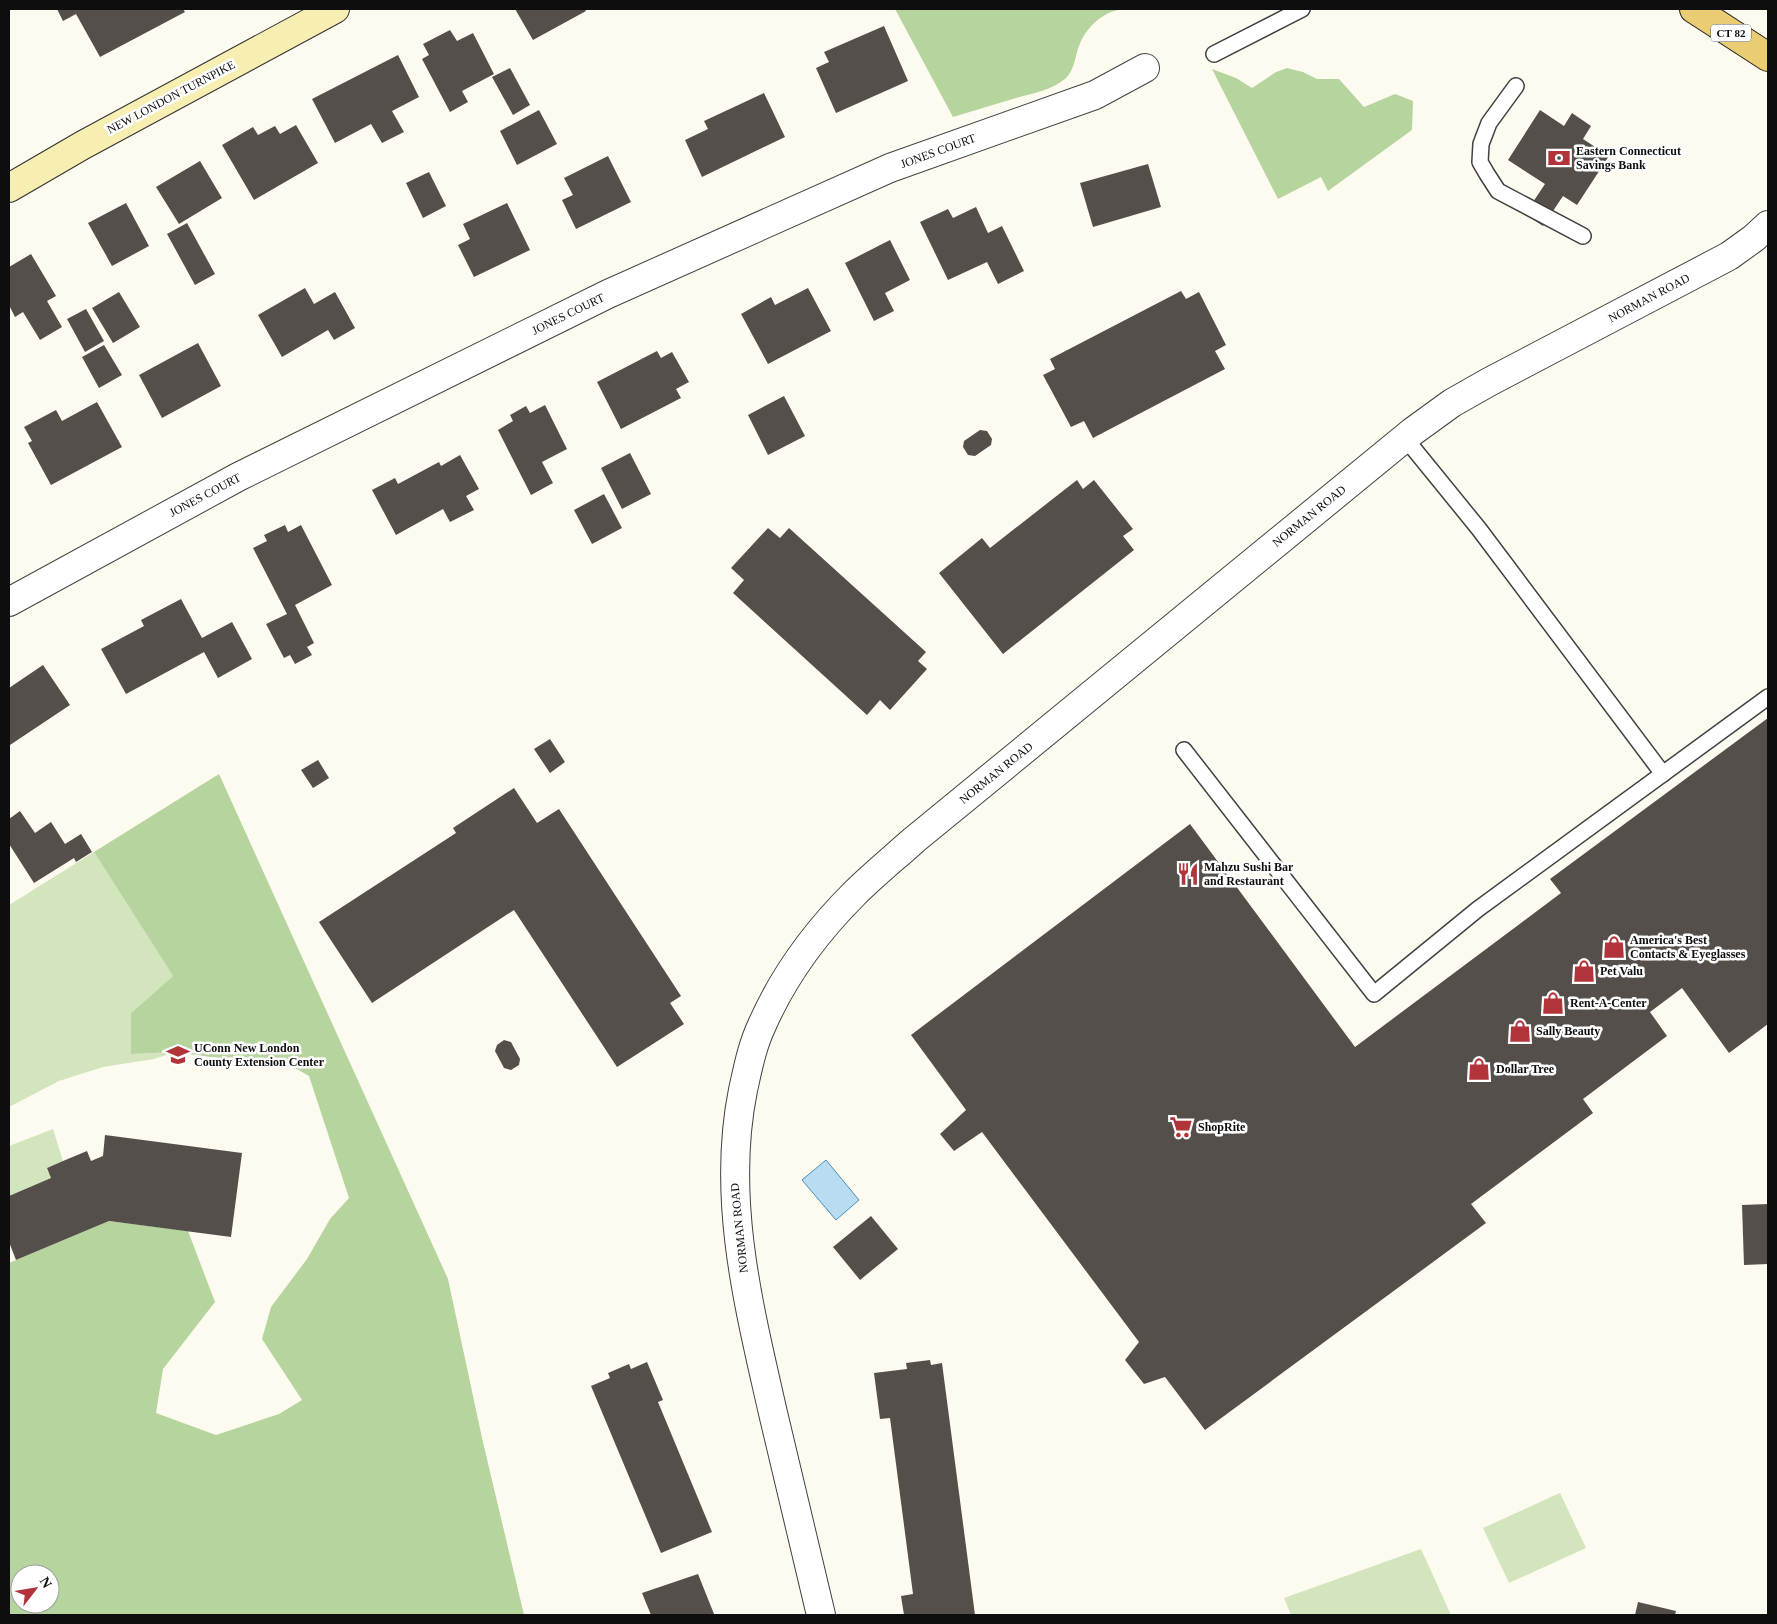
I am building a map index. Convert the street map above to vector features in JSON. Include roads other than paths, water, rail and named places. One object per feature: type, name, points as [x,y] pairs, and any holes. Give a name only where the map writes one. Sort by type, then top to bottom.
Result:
[{"type":"main road","name":"NEW LONDON TURNPIKE","points":[[9,188],[92,140],[335,9]]},
{"type":"main road","name":"CT 82","points":[[1694,9],[1768,57]]},
{"type":"street","name":"JONES COURT","points":[[9,602],[238,477],[608,294],[890,168],[1095,95],[1145,68]]},
{"type":"street","name":"NORMAN ROAD","points":[[820,1615],[744,1280],[736,1216],[734,1158],[740,1105],[749,1062],[762,1025],[781,989],[801,958],[839,911],[870,878],[914,840],[1405,438],[1452,403],[1729,256],[1768,225]]},
{"type":"lane","points":[[1214,54],[1302,9]]},
{"type":"lane","points":[[1516,86],[1489,123],[1481,144],[1480,162],[1498,190],[1583,236]]},
{"type":"lane","points":[[1405,438],[1479,529],[1663,774]]},
{"type":"lane","points":[[1184,750],[1374,994],[1478,909],[1768,697]]},
{"type":"water","points":[[826,1160],[859,1200],[836,1220],[802,1180]]},
{"type":"place","name":"Eastern Connecticut Savings Bank","points":[[1559,158]]},
{"type":"place","name":"Mahzu Sushi Bar and Restaurant","points":[[1188,874]]},
{"type":"place","name":"America's Best Contacts & Eyeglasses","points":[[1614,947]]},
{"type":"place","name":"Pet Valu","points":[[1584,971]]},
{"type":"place","name":"Rent-A-Center","points":[[1553,1003]]},
{"type":"place","name":"Sally Beauty","points":[[1520,1031]]},
{"type":"place","name":"UConn New London County Extension Center","points":[[178,1055]]},
{"type":"place","name":"Dollar Tree","points":[[1479,1069]]},
{"type":"place","name":"ShopRite","points":[[1181,1127]]}]
